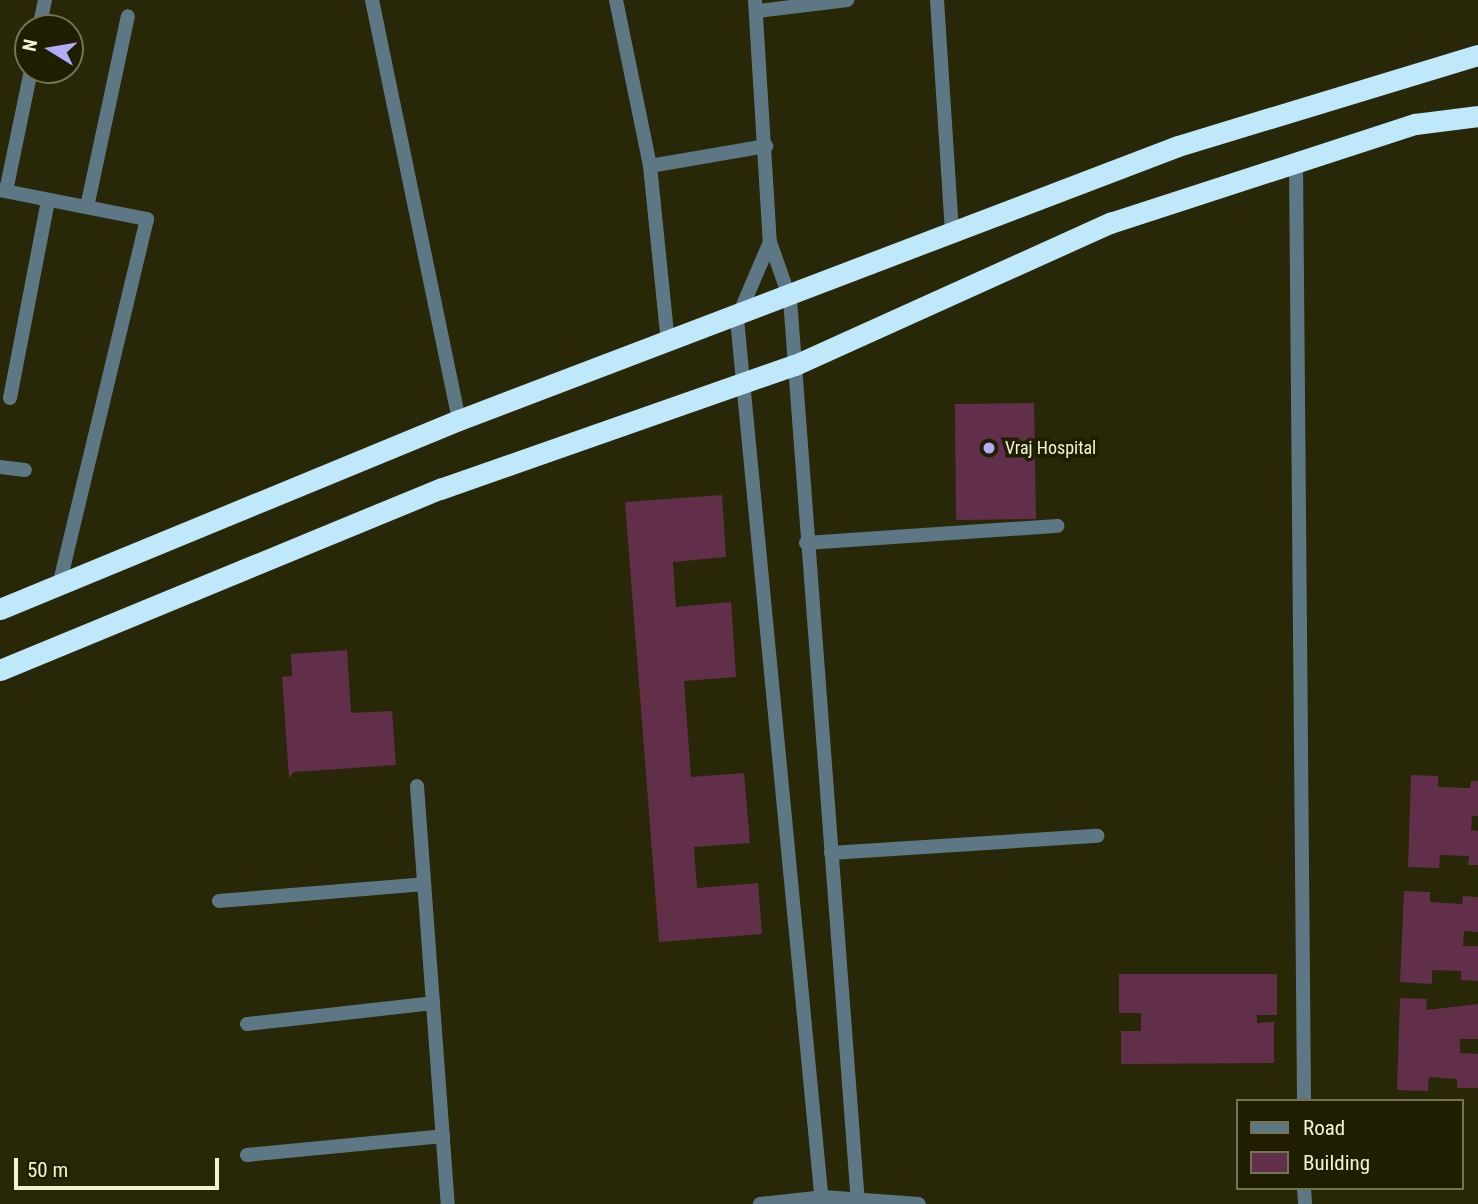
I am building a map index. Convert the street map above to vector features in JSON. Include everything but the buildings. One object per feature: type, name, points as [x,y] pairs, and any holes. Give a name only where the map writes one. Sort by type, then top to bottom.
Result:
[{"type":"highway","points":[[0,609],[459,421],[790,299],[1178,146],[1478,55]]},
{"type":"highway","points":[[0,670],[440,489],[795,365],[1110,223],[1415,124],[1478,116]]},
{"type":"street","points":[[372,0],[459,421]]},
{"type":"street","points":[[616,0],[650,166],[668,343]]},
{"type":"street","points":[[847,0],[756,6],[770,242],[790,299],[858,1201]]},
{"type":"street","points":[[937,0],[952,234]]},
{"type":"street","points":[[87,207],[128,16]]},
{"type":"street","points":[[28,84],[3,191],[147,219],[59,586]]},
{"type":"street","points":[[650,166],[766,146]]},
{"type":"street","points":[[1296,164],[1304,1099]]},
{"type":"street","points":[[10,398],[48,200]]},
{"type":"street","points":[[770,242],[737,318],[823,1200]]},
{"type":"street","points":[[0,467],[25,470]]},
{"type":"street","points":[[807,543],[1057,526]]},
{"type":"street","points":[[417,786],[447,1204]]},
{"type":"street","points":[[831,853],[1097,836]]},
{"type":"street","points":[[219,901],[424,884]]},
{"type":"street","points":[[247,1024],[433,1003]]},
{"type":"street","points":[[247,1154],[443,1136]]},
{"type":"street","points":[[760,1204],[823,1200],[919,1204]]},
{"type":"place","name":"Vraj Hospital","points":[[989,448]]}]
